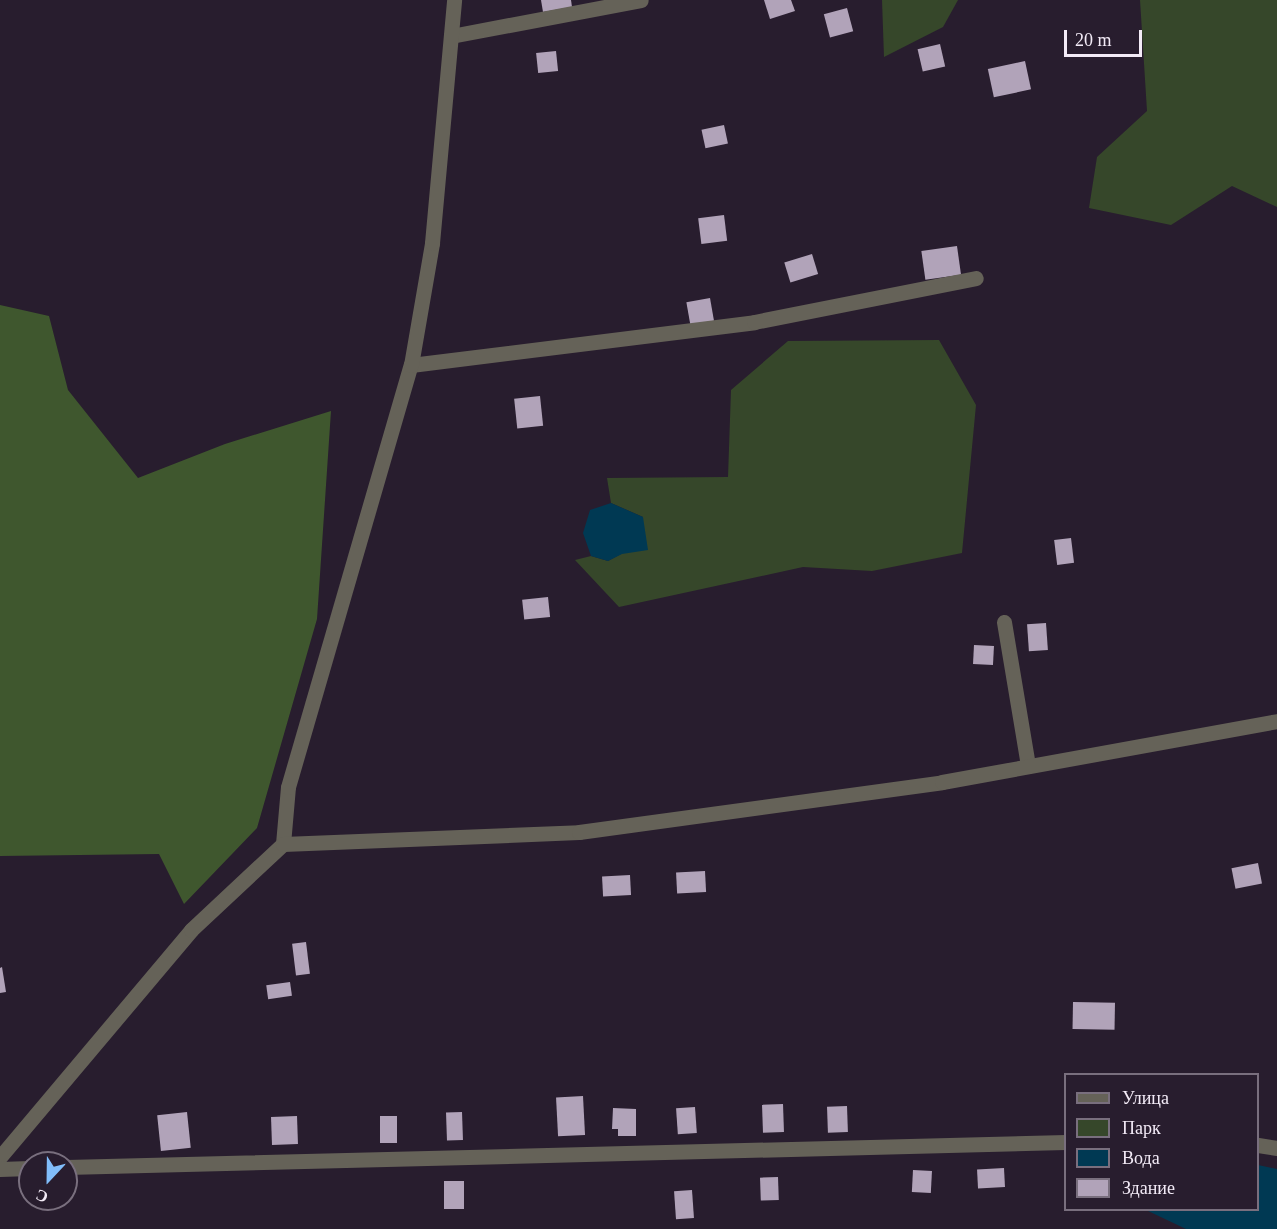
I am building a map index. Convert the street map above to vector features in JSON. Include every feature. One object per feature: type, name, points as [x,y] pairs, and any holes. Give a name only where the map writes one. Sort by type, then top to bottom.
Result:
[{"type":"street","points":[[283,844],[288,787],[411,364],[432,243],[454,0]]},
{"type":"street","points":[[451,36],[641,0]]},
{"type":"street","points":[[411,364],[754,322],[976,278]]},
{"type":"street","points":[[1004,622],[1028,766]]},
{"type":"street","points":[[0,1157],[191,930],[283,844],[579,832],[942,782],[1277,721]]},
{"type":"street","points":[[78,1167],[1064,1142]]},
{"type":"street","points":[[1259,1145],[1277,1148]]},
{"type":"street","points":[[0,1169],[18,1168]]},
{"type":"green space","points":[[882,0],[958,0],[943,27],[884,57]]},
{"type":"green space","points":[[1140,0],[1277,0],[1277,207],[1232,186],[1171,225],[1089,208],[1097,157],[1147,111]]},
{"type":"green space","points":[[0,305],[49,316],[68,390],[138,478],[225,444],[331,411],[317,619],[257,828],[184,904],[159,854],[0,856]]},
{"type":"green space","points":[[939,340],[976,405],[962,553],[872,571],[803,567],[619,607],[575,560],[591,556],[608,561],[621,554],[643,517],[611,503],[607,478],[728,477],[731,390],[788,341]]},
{"type":"water","points":[[611,503],[643,517],[648,550],[622,554],[608,561],[591,556],[583,533],[590,510]]},
{"type":"water","points":[[1259,1165],[1277,1169],[1277,1229],[1186,1229],[1148,1211],[1259,1211]]},
{"type":"building","points":[[541,0],[571,0],[572,7],[543,12]]},
{"type":"building","points":[[764,0],[791,0],[795,11],[770,19]]},
{"type":"building","points":[[847,8],[853,31],[830,37],[824,14]]},
{"type":"building","points":[[940,44],[945,66],[923,72],[918,49]]},
{"type":"building","points":[[556,51],[558,71],[538,73],[536,53]]},
{"type":"building","points":[[1025,61],[1031,89],[994,97],[988,69]]},
{"type":"building","points":[[724,125],[728,144],[705,148],[702,130]]},
{"type":"building","points":[[724,215],[727,241],[701,244],[698,218]]},
{"type":"building","points":[[957,246],[961,275],[925,280],[921,251]]},
{"type":"building","points":[[812,254],[818,274],[790,283],[784,262]]},
{"type":"building","points":[[710,298],[714,321],[690,325],[686,302]]},
{"type":"building","points":[[540,396],[543,426],[517,429],[514,399]]},
{"type":"building","points":[[1071,538],[1074,563],[1057,565],[1054,540]]},
{"type":"building","points":[[548,597],[550,617],[524,620],[522,600]]},
{"type":"building","points":[[1046,623],[1048,650],[1029,651],[1027,624]]},
{"type":"building","points":[[974,645],[994,646],[993,665],[973,664]]},
{"type":"building","points":[[1258,863],[1262,884],[1236,889],[1231,868]]},
{"type":"building","points":[[705,871],[706,892],[677,893],[676,873]]},
{"type":"building","points":[[630,875],[631,895],[603,896],[602,876]]},
{"type":"building","points":[[306,942],[310,974],[296,975],[292,944]]},
{"type":"building","points":[[2,967],[6,992],[0,993],[0,968]]},
{"type":"building","points":[[290,982],[292,996],[268,999],[266,985]]},
{"type":"building","points":[[1073,1002],[1115,1003],[1115,1030],[1073,1029]]},
{"type":"building","points":[[583,1096],[585,1135],[558,1136],[556,1097]]},
{"type":"building","points":[[783,1104],[784,1132],[763,1133],[762,1105]]},
{"type":"building","points":[[847,1106],[848,1132],[828,1133],[827,1107]]},
{"type":"building","points":[[695,1107],[697,1133],[678,1134],[676,1108]]},
{"type":"building","points":[[613,1108],[636,1109],[636,1136],[618,1136],[618,1129],[612,1129]]},
{"type":"building","points":[[187,1112],[191,1148],[161,1151],[157,1115]]},
{"type":"building","points":[[462,1112],[463,1140],[447,1141],[446,1113]]},
{"type":"building","points":[[297,1116],[298,1144],[272,1145],[271,1117]]},
{"type":"building","points":[[380,1116],[397,1116],[397,1143],[380,1143]]},
{"type":"building","points":[[1004,1168],[1005,1187],[978,1188],[977,1169]]},
{"type":"building","points":[[913,1170],[932,1171],[931,1193],[912,1192]]},
{"type":"building","points":[[778,1177],[779,1200],[761,1201],[760,1178]]},
{"type":"building","points":[[444,1181],[464,1181],[464,1209],[444,1209]]},
{"type":"building","points":[[692,1190],[694,1218],[676,1219],[674,1191]]}]
